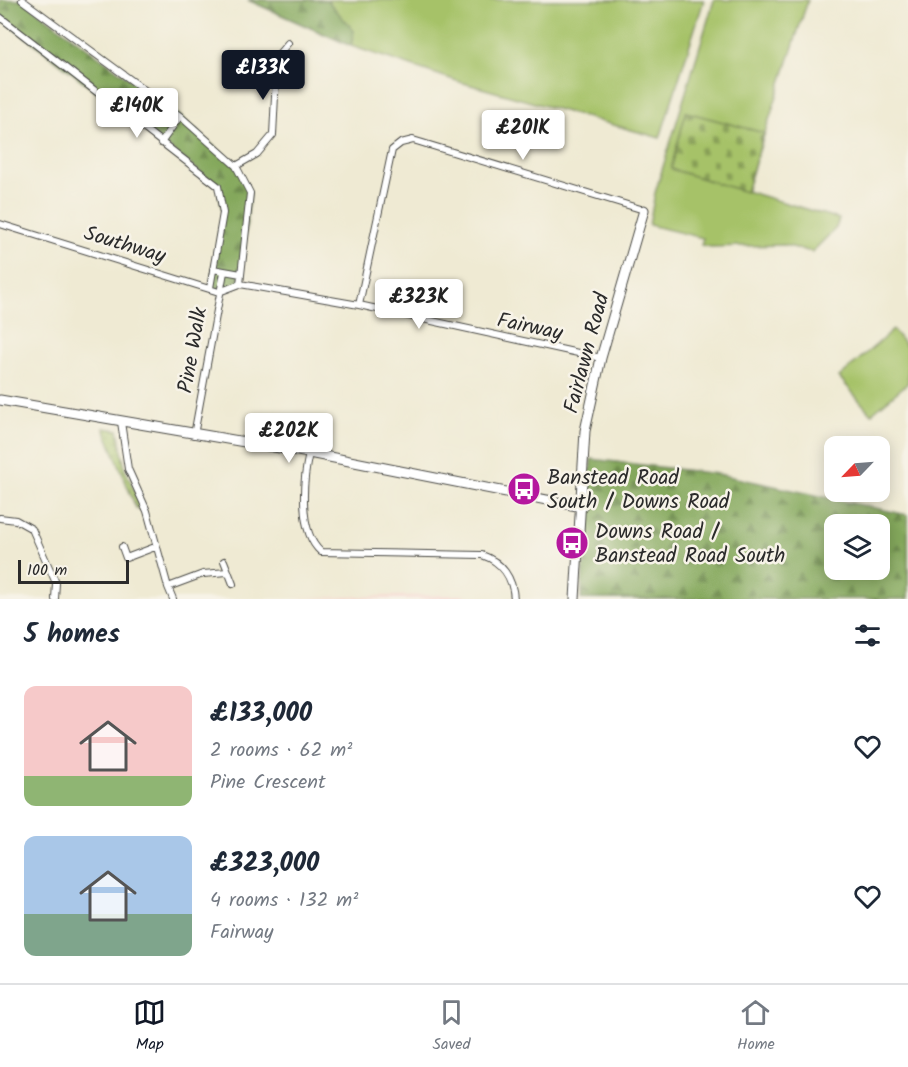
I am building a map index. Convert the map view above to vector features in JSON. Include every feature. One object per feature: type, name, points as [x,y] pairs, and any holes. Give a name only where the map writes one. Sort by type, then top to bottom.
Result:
[{"type":"street","points":[[22,0],[180,116],[236,166],[250,193],[240,284],[219,292]]},
{"type":"street","name":"Pine Walk","points":[[0,17],[218,186],[223,213],[210,288]]},
{"type":"street","points":[[236,166],[257,154],[273,135],[277,56],[288,43]]},
{"type":"street","points":[[161,143],[180,116]]},
{"type":"street","points":[[358,305],[392,150],[400,143],[413,140],[644,210]]},
{"type":"street","name":"Fairlawn Road","points":[[574,599],[582,507],[585,431],[601,358],[644,210]]},
{"type":"street","name":"Southway","points":[[0,224],[219,292]]},
{"type":"street","points":[[213,269],[241,274]]},
{"type":"street","name":"Pine Walk","points":[[194,435],[224,272]]},
{"type":"street","name":"Fairway","points":[[240,284],[358,305],[601,358]]},
{"type":"street","points":[[0,400],[309,453],[582,507]]},
{"type":"street","points":[[121,422],[124,454],[133,482],[147,511],[155,547],[173,599]]},
{"type":"street","points":[[309,453],[303,504],[312,538],[319,550],[328,554],[482,555],[494,561],[507,575],[514,599]]},
{"type":"street","points":[[0,518],[16,520],[32,529],[56,583],[55,599]]},
{"type":"street","points":[[122,547],[126,558],[155,547]]},
{"type":"street","points":[[224,561],[233,584]]},
{"type":"street","points":[[168,587],[203,574],[227,572]]},
{"type":"shaded area","points":[[466,595],[466,599],[289,598]]},
{"type":"green space","points":[[0,0],[22,0],[180,116],[236,166],[250,193],[240,284],[219,292],[210,288],[223,213],[218,186],[0,17]]},
{"type":"green space","points":[[248,0],[704,0],[660,138],[460,82],[351,46]]},
{"type":"green space","points":[[248,0],[327,0],[354,31],[351,46]]},
{"type":"green space","points":[[714,0],[808,0],[746,191],[839,219],[836,228],[812,252],[784,245],[711,247],[701,245],[703,238],[649,225],[655,193]]},
{"type":"green space","points":[[686,112],[764,133],[746,192],[671,169]]},
{"type":"green space","points":[[893,330],[908,348],[908,383],[871,414],[839,377]]},
{"type":"green space","points":[[104,428],[118,430],[125,469],[143,510],[136,508]]},
{"type":"green space","points":[[591,459],[718,474],[824,497],[824,502],[848,502],[908,515],[908,599],[581,599]]},
{"type":"place","name":"Banstead Road South / Downs Road","points":[[524,489]]},
{"type":"place","name":"Downs Road / Banstead Road South","points":[[572,543]]}]
